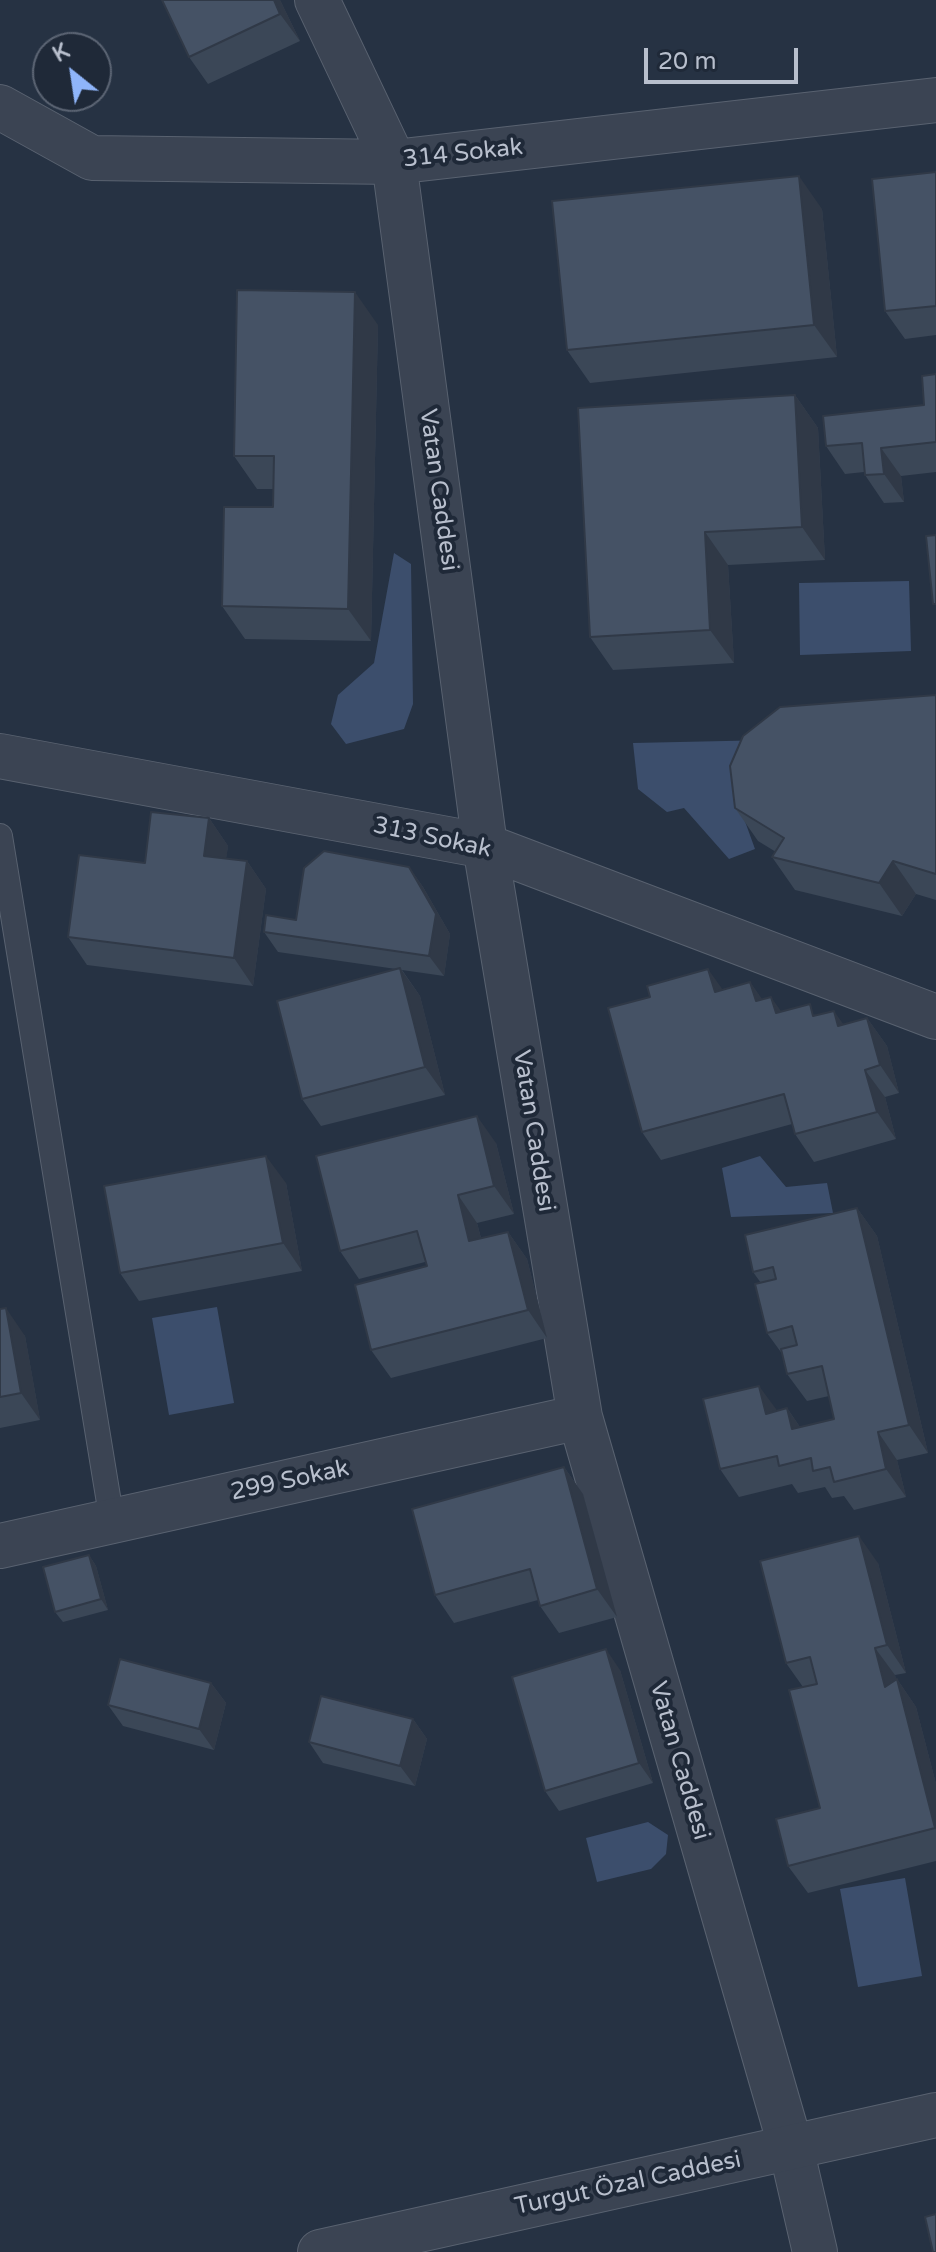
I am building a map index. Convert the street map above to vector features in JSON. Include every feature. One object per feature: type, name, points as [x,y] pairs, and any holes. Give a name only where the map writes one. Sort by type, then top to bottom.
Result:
[{"type":"street","name":"Vatan Caddesi","points":[[317,0],[394,162],[485,846],[580,1417],[791,2148],[815,2252]]},
{"type":"street","name":"314 Sokak","points":[[0,107],[92,158],[394,162],[936,100]]},
{"type":"street","name":"313 Sokak","points":[[0,756],[485,846],[936,1017]]},
{"type":"street","name":"299 Sokak","points":[[0,1546],[580,1417]]},
{"type":"street","name":"Turgut Özal Caddesi","points":[[320,2252],[936,2115]]},
{"type":"lane","points":[[0,836],[112,1521]]},
{"type":"water","points":[[394,553],[411,564],[413,704],[404,729],[346,744],[331,724],[338,695],[374,663]]},
{"type":"water","points":[[909,581],[911,651],[800,655],[799,583]]},
{"type":"water","points":[[771,740],[738,802],[755,849],[729,859],[684,808],[667,812],[638,789],[633,743]]},
{"type":"water","points":[[760,1156],[786,1187],[827,1183],[833,1213],[731,1217],[722,1168]]},
{"type":"water","points":[[217,1307],[234,1403],[169,1415],[152,1318]]},
{"type":"water","points":[[648,1822],[668,1835],[666,1854],[651,1869],[597,1882],[586,1838]]},
{"type":"water","points":[[905,1878],[922,1976],[858,1987],[840,1889]]},
{"type":"building","points":[[162,0],[274,0],[280,14],[189,57]]},
{"type":"building","points":[[936,172],[936,306],[885,311],[872,179]]},
{"type":"building","points":[[799,176],[814,325],[567,350],[552,201]]},
{"type":"building","points":[[237,290],[355,292],[348,609],[222,606],[224,507],[273,507],[274,456],[234,456]]},
{"type":"building","points":[[936,374],[936,442],[881,448],[884,474],[865,475],[862,443],[826,446],[823,416],[924,405],[922,376]]},
{"type":"building","points":[[795,395],[802,527],[705,532],[710,630],[590,637],[578,408]]},
{"type":"building","points":[[936,535],[936,604],[933,604],[926,536]]},
{"type":"building","points":[[936,695],[936,874],[893,861],[879,883],[772,857],[784,838],[735,808],[730,766],[743,736],[780,707]]},
{"type":"building","points":[[151,812],[209,818],[204,856],[247,861],[234,958],[68,937],[79,855],[145,863]]},
{"type":"building","points":[[324,851],[409,867],[436,914],[429,956],[264,932],[266,915],[296,920],[304,868]]},
{"type":"building","points":[[400,968],[425,1067],[302,1099],[277,1001]]},
{"type":"building","points":[[708,969],[715,992],[750,982],[756,1001],[771,997],[776,1013],[810,1004],[813,1016],[834,1011],[838,1026],[867,1018],[880,1065],[865,1070],[877,1112],[795,1134],[784,1094],[642,1132],[608,1008],[650,997],[647,986]]},
{"type":"building","points":[[477,1116],[494,1186],[458,1195],[469,1241],[508,1232],[528,1310],[371,1350],[355,1285],[427,1266],[417,1231],[340,1251],[316,1156]]},
{"type":"building","points":[[266,1156],[283,1243],[120,1273],[104,1186]]},
{"type":"building","points":[[857,1208],[909,1425],[878,1432],[886,1469],[834,1482],[830,1467],[813,1471],[811,1458],[779,1466],[777,1456],[720,1469],[703,1399],[759,1386],[766,1414],[787,1408],[792,1429],[834,1419],[822,1366],[787,1374],[781,1349],[797,1345],[792,1326],[767,1333],[755,1284],[776,1279],[773,1267],[753,1272],[745,1235]]},
{"type":"building","points":[[6,1308],[21,1393],[0,1397],[0,1309]]},
{"type":"building","points":[[564,1467],[597,1589],[540,1606],[530,1569],[435,1595],[412,1509]]},
{"type":"building","points":[[859,1536],[887,1645],[875,1648],[885,1687],[897,1679],[935,1828],[788,1866],[776,1819],[820,1808],[789,1690],[817,1684],[810,1657],[786,1663],[760,1561]]},
{"type":"building","points":[[89,1555],[101,1599],[55,1612],[43,1567]]},
{"type":"building","points":[[606,1649],[639,1763],[545,1791],[512,1677]]},
{"type":"building","points":[[120,1659],[211,1683],[199,1729],[108,1705]]},
{"type":"building","points":[[321,1696],[413,1719],[400,1766],[309,1742]]},
{"type":"building","points":[[936,2214],[936,2252],[933,2252],[925,2217]]}]
